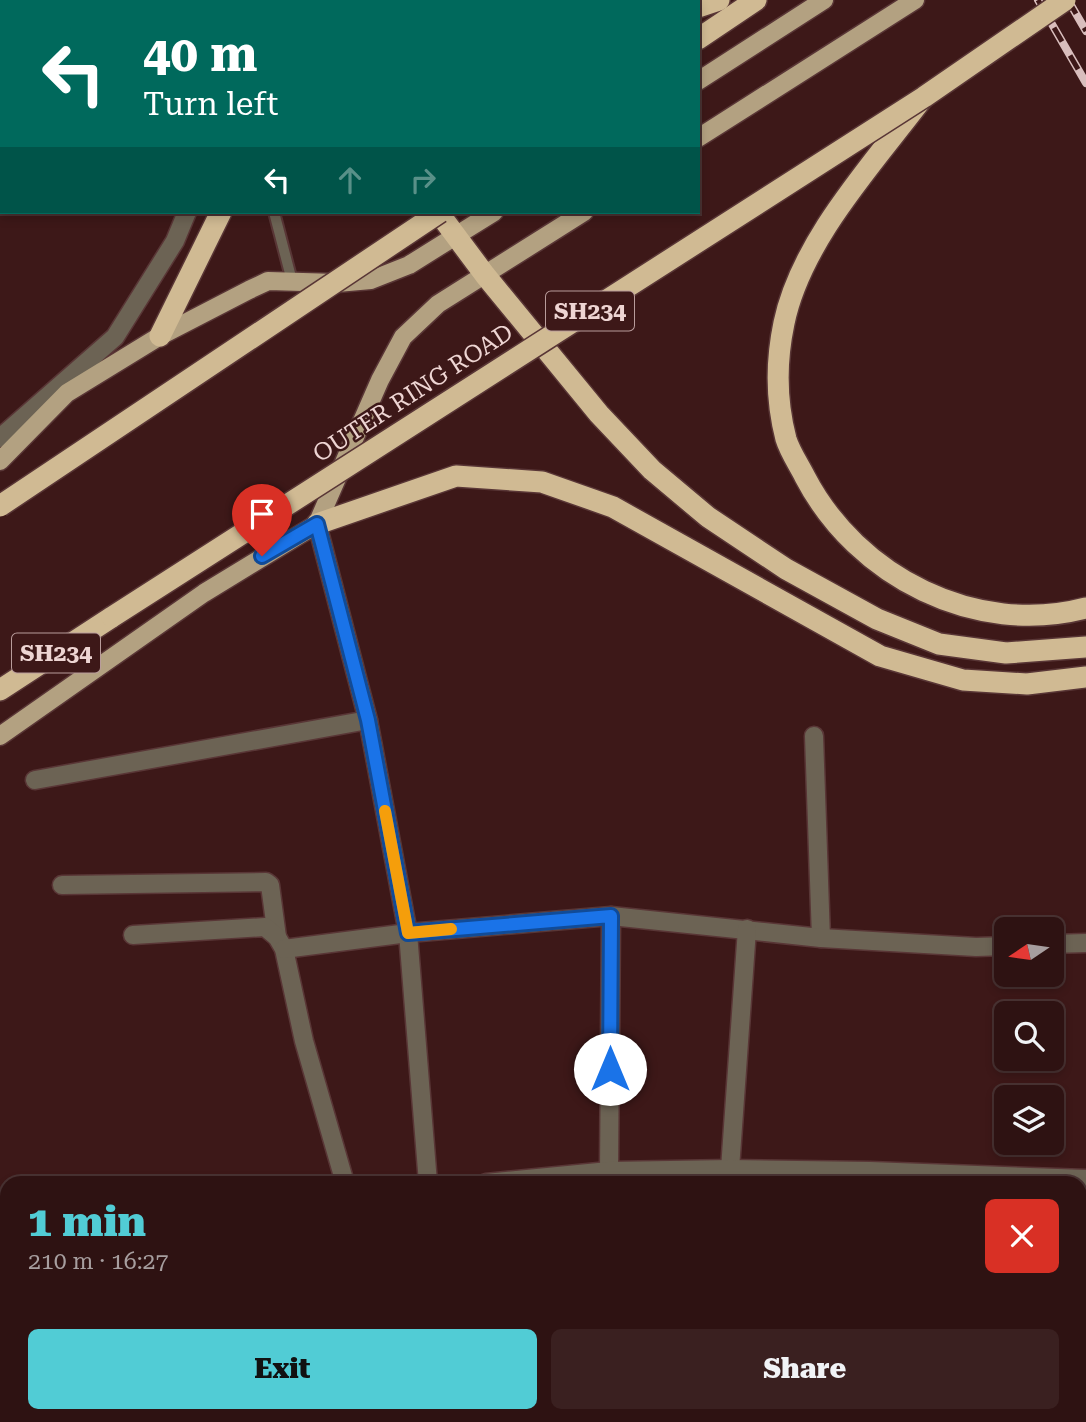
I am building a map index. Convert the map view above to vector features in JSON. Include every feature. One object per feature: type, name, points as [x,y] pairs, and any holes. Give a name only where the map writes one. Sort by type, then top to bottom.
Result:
[{"type":"highway","points":[[700,5],[719,0]]},
{"type":"highway","points":[[700,37],[756,0]]},
{"type":"highway","name":"OUTER RING ROAD","points":[[0,690],[924,97],[1065,0]]},
{"type":"highway","points":[[924,97],[848,198],[800,271],[784,323],[777,384],[787,441],[818,502],[862,551],[906,581],[957,606],[1015,617],[1059,615],[1086,608]]},
{"type":"highway","points":[[160,336],[220,214]]},
{"type":"highway","points":[[0,506],[436,214]]},
{"type":"highway","points":[[441,214],[485,275],[599,414],[652,470],[708,517],[786,569],[877,619],[939,643],[1006,653],[1086,647]]},
{"type":"highway","points":[[317,524],[456,476],[542,482],[613,507],[880,656],[963,680],[1027,684],[1086,677]]},
{"type":"main road","points":[[700,80],[824,0]]},
{"type":"main road","points":[[700,137],[915,0]]},
{"type":"main road","points":[[0,461],[68,393],[160,336],[268,281],[337,283],[371,280],[409,265],[491,214]]},
{"type":"main road","points":[[0,736],[204,593],[317,524],[380,380],[403,337],[438,303],[581,214]]},
{"type":"street","points":[[0,438],[115,337],[175,241],[186,214]]},
{"type":"street","points":[[317,524],[368,720],[408,933],[427,1176]]},
{"type":"street","points":[[35,780],[368,720]]},
{"type":"street","points":[[814,736],[821,937]]},
{"type":"street","points":[[62,885],[266,881],[270,886],[304,1041],[343,1176]]},
{"type":"street","points":[[609,1171],[611,916]]},
{"type":"street","points":[[133,936],[265,927],[281,943],[611,916],[821,937],[994,946]]},
{"type":"street","points":[[730,1169],[747,929]]},
{"type":"street","points":[[1064,944],[1086,943]]},
{"type":"street","points":[[558,1176],[609,1171],[730,1169],[1024,1176]]},
{"type":"lane","points":[[275,214],[292,281]]},
{"type":"railway","points":[[1038,0],[1086,83]]},
{"type":"railway","points":[[1068,0],[1086,31]]},
{"type":"slow traffic","points":[[385,811],[408,933],[451,929]]},
{"type":"route","points":[[262,556],[317,524],[368,720],[408,933],[611,916],[610,1069]]}]
